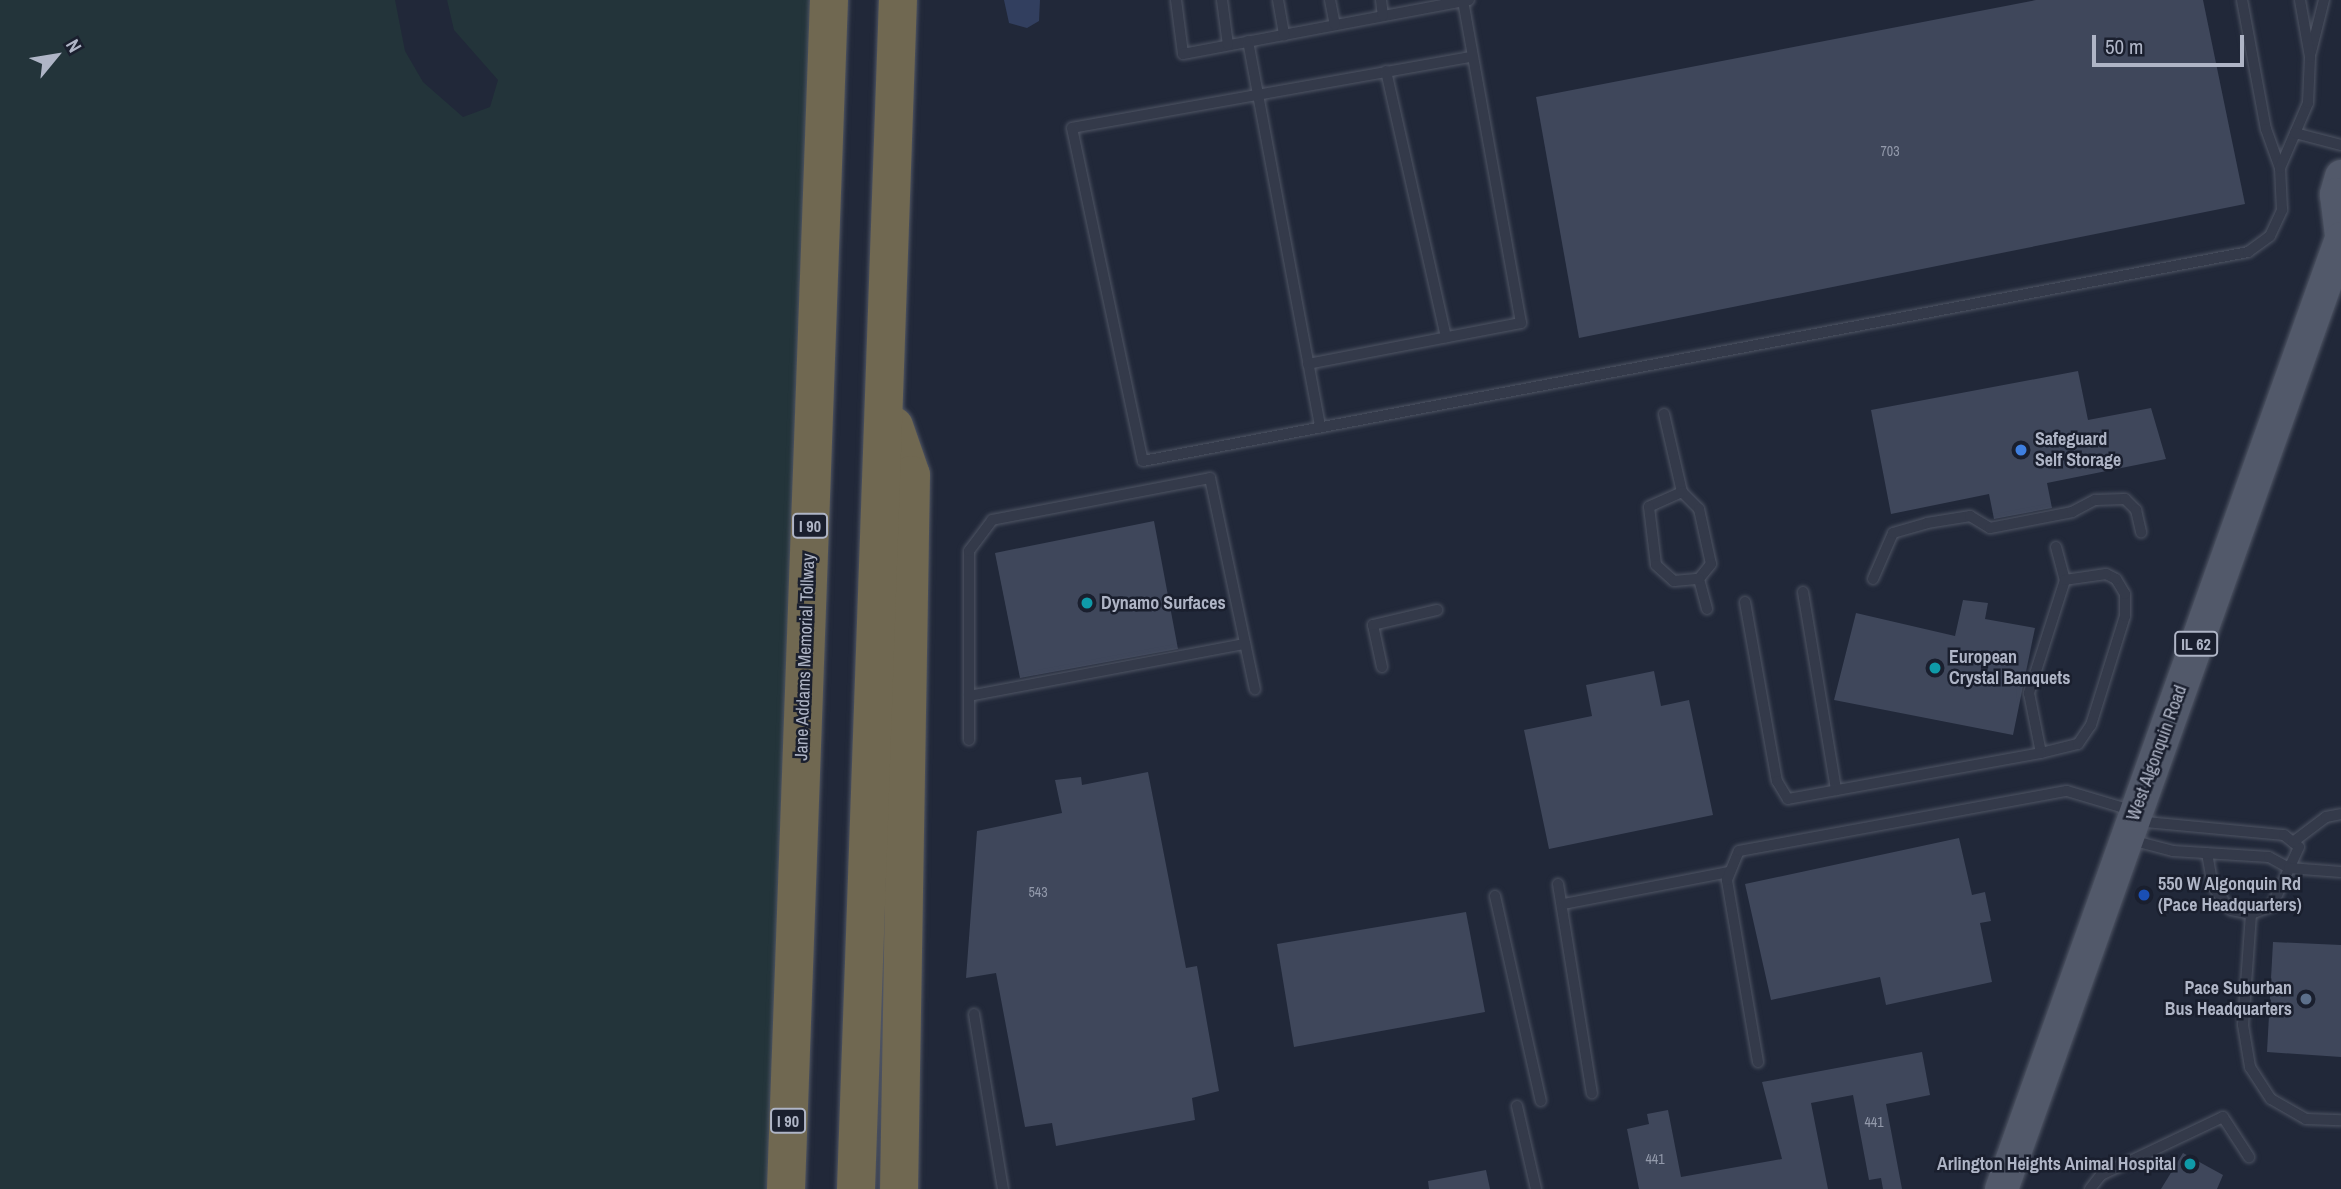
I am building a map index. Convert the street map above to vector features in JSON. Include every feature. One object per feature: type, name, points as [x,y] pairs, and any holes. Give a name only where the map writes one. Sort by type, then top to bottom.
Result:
[{"type":"highway","name":"Jane Addams Memorial Tollway","points":[[786,1189],[829,0]]},
{"type":"highway","points":[[856,1189],[886,400],[898,0]]},
{"type":"highway","points":[[886,400],[911,475],[900,1189]]},
{"type":"main road","name":"West Algonquin Road","points":[[2001,1189],[2341,235],[2336,194],[2341,176]]},
{"type":"lane","points":[[1176,0],[1183,54],[1383,16],[1434,3],[1466,1],[1470,57],[1521,323],[1308,364]]},
{"type":"lane","points":[[1222,0],[1228,45]]},
{"type":"lane","points":[[1278,0],[1284,34]]},
{"type":"lane","points":[[1329,0],[1335,25]]},
{"type":"lane","points":[[1381,0],[1383,16]]},
{"type":"lane","points":[[1470,57],[1256,93],[1072,128],[1143,461],[1320,425],[2248,252],[2270,236],[2282,210],[2280,168],[2266,129],[2242,0]]},
{"type":"lane","points":[[2300,0],[2310,57]]},
{"type":"lane","points":[[2280,168],[2308,103],[2310,57],[2324,0]]},
{"type":"lane","points":[[1248,41],[1320,425]]},
{"type":"lane","points":[[1386,71],[1446,337]]},
{"type":"lane","points":[[2295,133],[2341,145]]},
{"type":"lane","points":[[1664,414],[1682,492],[1699,509],[1711,564],[1699,579],[1674,581],[1656,565],[1648,507],[1682,492]]},
{"type":"lane","points":[[969,740],[969,551],[992,520],[1210,478],[1255,689]]},
{"type":"lane","points":[[1873,579],[1893,533],[1927,523],[1970,516],[1990,528],[2072,512],[2095,500],[2124,499],[2136,510],[2141,532]]},
{"type":"lane","points":[[2041,753],[2029,693],[2065,580],[2056,547]]},
{"type":"lane","points":[[1745,602],[1777,781],[1788,799],[2078,744],[2091,725],[2125,617],[2125,594],[2116,579],[2106,574],[2065,580]]},
{"type":"lane","points":[[1699,579],[1707,609]]},
{"type":"lane","points":[[1803,592],[1836,790]]},
{"type":"lane","points":[[1382,667],[1373,625],[1437,610]]},
{"type":"lane","points":[[969,696],[1245,644]]},
{"type":"lane","points":[[1758,1062],[1729,872],[1739,851],[1754,846],[2067,791],[2132,824],[2207,854],[2269,857],[2289,868],[2341,872]]},
{"type":"lane","points":[[2207,854],[2213,887],[2231,910],[2251,914],[2272,906],[2296,845],[2326,817],[2341,814]]},
{"type":"lane","points":[[2132,824],[2284,835],[2296,845]]},
{"type":"lane","points":[[1564,904],[1729,872]]},
{"type":"lane","points":[[1558,884],[1564,904],[1592,1093]]},
{"type":"lane","points":[[1495,896],[1541,1101]]},
{"type":"lane","points":[[2251,914],[2243,1025],[2250,1067],[2271,1099],[2306,1119],[2341,1120]]},
{"type":"lane","points":[[974,1014],[1003,1189]]},
{"type":"lane","points":[[1517,1107],[1536,1189]]},
{"type":"lane","points":[[2090,1189],[2101,1175],[2223,1117],[2249,1157]]},
{"type":"shaded area","points":[[0,0],[395,0],[405,51],[423,82],[463,117],[490,107],[498,80],[454,30],[447,0],[824,0],[783,1189],[0,1189]]},
{"type":"water","points":[[1004,0],[1040,0],[1039,21],[1027,28],[1009,23]]},
{"type":"building","points":[[2036,0],[2203,0],[2245,204],[1579,338],[1536,97]]},
{"type":"building","name":"Safeguard Self Storage","points":[[2078,371],[2088,420],[2151,408],[2166,459],[2047,483],[2052,508],[1994,519],[1989,494],[1891,514],[1871,410]]},
{"type":"building","name":"Dynamo Surfaces","points":[[1154,521],[1178,649],[1020,678],[995,553]]},
{"type":"building","name":"European Crystal Banquets","points":[[1963,600],[1988,603],[1985,619],[2035,628],[2013,735],[1834,700],[1856,613],[1955,636]]},
{"type":"building","points":[[1654,671],[1661,706],[1689,700],[1713,815],[1549,849],[1524,730],[1592,716],[1586,685]]},
{"type":"building","points":[[1148,772],[1186,968],[1197,966],[1219,1091],[1192,1098],[1195,1120],[1056,1146],[1052,1123],[1025,1127],[996,973],[966,978],[977,831],[1062,813],[1055,780],[1081,777],[1082,785]]},
{"type":"building","points":[[1959,838],[1972,895],[1985,892],[1991,921],[1980,923],[1992,982],[1886,1005],[1880,977],[1771,1000],[1745,884]]},
{"type":"building","points":[[1466,912],[1485,1012],[1294,1047],[1277,944]]},
{"type":"building","name":"Pace Suburban Bus Headquarters","points":[[2273,942],[2341,945],[2341,1057],[2267,1052]]},
{"type":"building","points":[[1922,1052],[1930,1095],[1886,1104],[1902,1189],[1883,1189],[1881,1178],[1869,1180],[1853,1095],[1811,1103],[1828,1189],[1639,1189],[1627,1129],[1649,1124],[1647,1114],[1668,1110],[1681,1177],[1782,1159],[1762,1082]]},
{"type":"building","name":"Arlington Heights Animal Hospital","points":[[2183,1153],[2223,1175],[2217,1189],[2161,1189]]},
{"type":"building","points":[[1486,1170],[1490,1189],[1429,1189],[1428,1181]]},
{"type":"place","name":"Safeguard Self Storage","points":[[2021,450]]},
{"type":"place","name":"Dynamo Surfaces","points":[[1087,603]]},
{"type":"place","name":"European Crystal Banquets","points":[[1935,668]]},
{"type":"place","name":"550 W Algonquin Rd (Pace Headquarters)","points":[[2144,895]]},
{"type":"place","name":"Pace Suburban Bus Headquarters","points":[[2306,999]]},
{"type":"place","name":"Arlington Heights Animal Hospital","points":[[2190,1164]]}]
